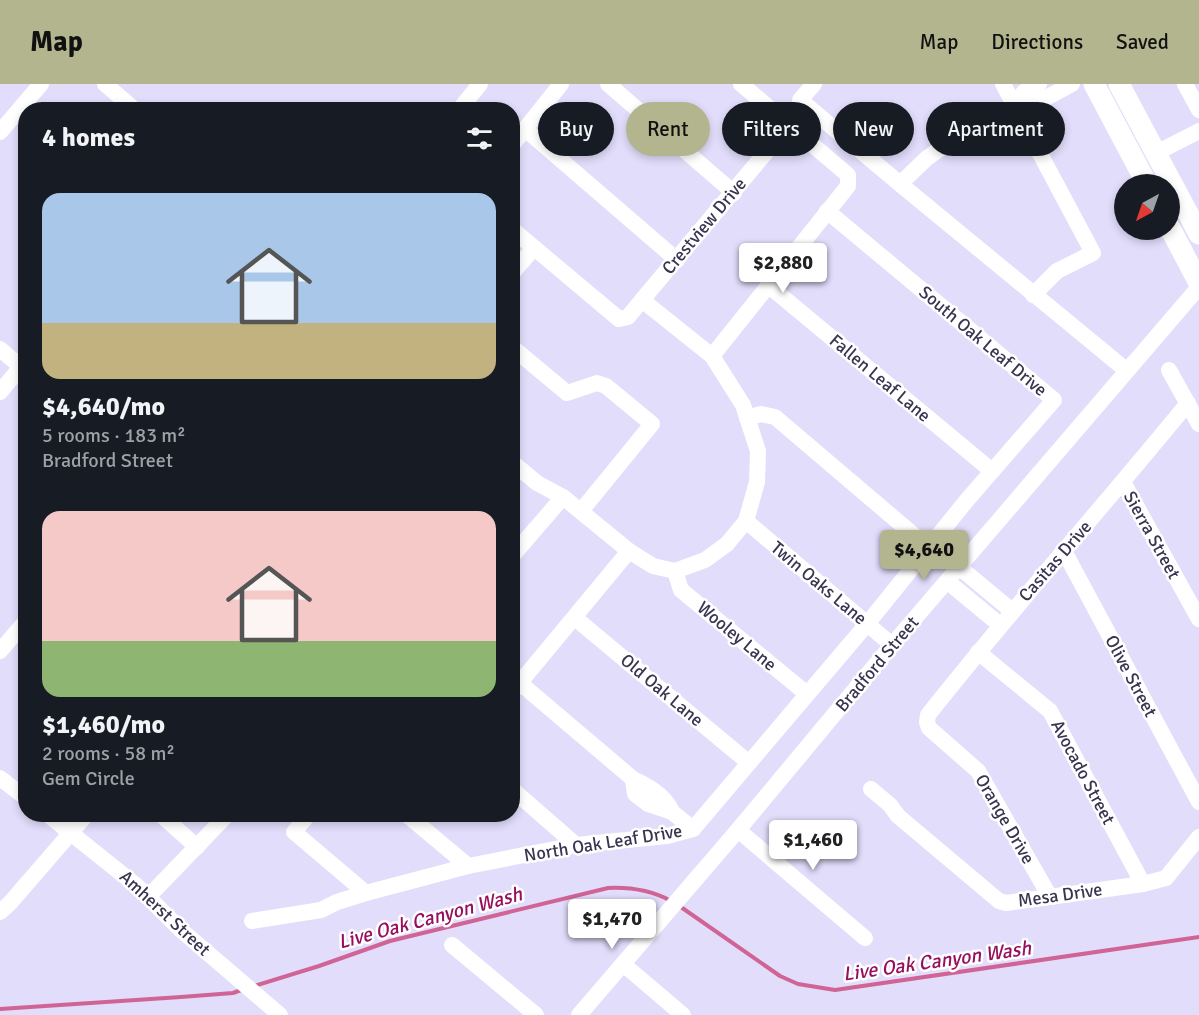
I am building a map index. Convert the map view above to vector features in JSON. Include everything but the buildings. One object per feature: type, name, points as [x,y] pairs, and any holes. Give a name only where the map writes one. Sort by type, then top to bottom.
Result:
[{"type":"main road","points":[[1094,84],[1142,174]]},
{"type":"main road","points":[[1119,84],[1199,234]]},
{"type":"main road","points":[[1176,240],[1199,283]]},
{"type":"street","points":[[26,102],[41,84]]},
{"type":"street","points":[[105,84],[126,102]]},
{"type":"street","points":[[465,102],[480,84]]},
{"type":"street","points":[[520,135],[561,84]]},
{"type":"street","points":[[608,84],[734,193]]},
{"type":"street","points":[[741,84],[762,102]]},
{"type":"street","points":[[814,84],[800,99],[1126,370]]},
{"type":"street","points":[[1003,84],[1012,102]]},
{"type":"street","points":[[1017,102],[1024,92],[1040,84]]},
{"type":"street","points":[[1038,102],[1072,84]]},
{"type":"street","points":[[1185,84],[1199,110]]},
{"type":"street","points":[[0,132],[18,111]]},
{"type":"street","points":[[525,129],[677,260]]},
{"type":"street","points":[[1156,153],[1199,131]]},
{"type":"street","points":[[712,356],[848,186],[848,175],[821,152]]},
{"type":"street","name":"Crestview Drive","points":[[534,248],[619,319],[628,317],[764,156]]},
{"type":"street","points":[[900,184],[930,156]]},
{"type":"street","points":[[1033,295],[1057,271],[1093,253],[1041,156]]},
{"type":"street","name":"South Oak Leaf Drive","points":[[827,211],[1054,400],[992,471],[867,624]]},
{"type":"street","points":[[520,236],[534,248],[520,264]]},
{"type":"street","name":"Fallen Leaf Lane","points":[[768,285],[992,471]]},
{"type":"street","name":"Bradford Street","points":[[579,1015],[1199,287]]},
{"type":"street","points":[[520,469],[537,483],[563,496],[629,551],[653,566],[675,571],[705,560],[727,544],[746,521],[757,482],[758,451],[743,405],[712,356],[642,300]]},
{"type":"street","points":[[0,349],[18,365]]},
{"type":"street","points":[[520,354],[567,393],[597,383],[606,386],[652,424],[580,511]]},
{"type":"street","points":[[1169,370],[1199,424]]},
{"type":"street","points":[[0,392],[18,374]]},
{"type":"street","name":"Casitas Drive","points":[[927,722],[928,715],[1000,625],[1188,403]]},
{"type":"street","points":[[747,418],[761,414],[775,417],[929,548]]},
{"type":"street","name":"Sierra Street","points":[[1123,482],[1199,619]]},
{"type":"street","points":[[520,547],[563,496]]},
{"type":"street","name":"Twin Oaks Lane","points":[[746,521],[892,645]]},
{"type":"street","points":[[520,682],[629,551]]},
{"type":"street","name":"Olive Street","points":[[1064,551],[1199,802]]},
{"type":"street","points":[[959,567],[1012,611]]},
{"type":"street","name":"Wooley Lane","points":[[675,571],[681,590],[807,694]]},
{"type":"street","points":[[947,581],[1000,625]]},
{"type":"street","name":"Old Oak Lane","points":[[575,618],[749,763]]},
{"type":"street","name":"North Oak Leaf Drive","points":[[252,921],[321,910],[337,902],[366,893],[468,866],[576,845],[667,836],[693,829],[867,624]]},
{"type":"street","points":[[0,651],[18,630]]},
{"type":"street","name":"Avocado Street","points":[[978,652],[1050,711],[1143,884]]},
{"type":"street","points":[[520,690],[633,779],[635,794],[648,804],[672,812],[693,829]]},
{"type":"street","name":"Orange Drive","points":[[927,722],[929,728],[978,771],[1050,897]]},
{"type":"street","points":[[0,778],[18,788]]},
{"type":"street","name":"Mesa Drive","points":[[870,789],[890,805],[898,816],[999,901],[1006,903],[1143,884],[1166,878],[1199,837]]},
{"type":"street","points":[[520,796],[576,845]]},
{"type":"street","name":"Amherst Street","points":[[57,822],[102,856],[181,930],[280,1015]]},
{"type":"street","points":[[0,912],[80,822]]},
{"type":"street","points":[[169,822],[197,847]]},
{"type":"street","points":[[148,897],[220,822]]},
{"type":"street","points":[[302,822],[294,832],[366,893]]},
{"type":"street","points":[[416,822],[468,866]]},
{"type":"street","points":[[738,830],[866,938]]},
{"type":"street","points":[[452,945],[536,1015]]},
{"type":"street","points":[[623,964],[683,1015]]},
{"type":"waterway","name":"Live Oak Canyon Wash","points":[[254,986],[390,941],[608,888],[641,890],[671,901]]},
{"type":"waterway","name":"Live Oak Canyon Wash","points":[[678,905],[780,976],[798,984],[835,990],[1199,937]]},
{"type":"waterway","name":"Live Oak Canyon Wash","points":[[0,1009],[233,993],[244,989]]}]
